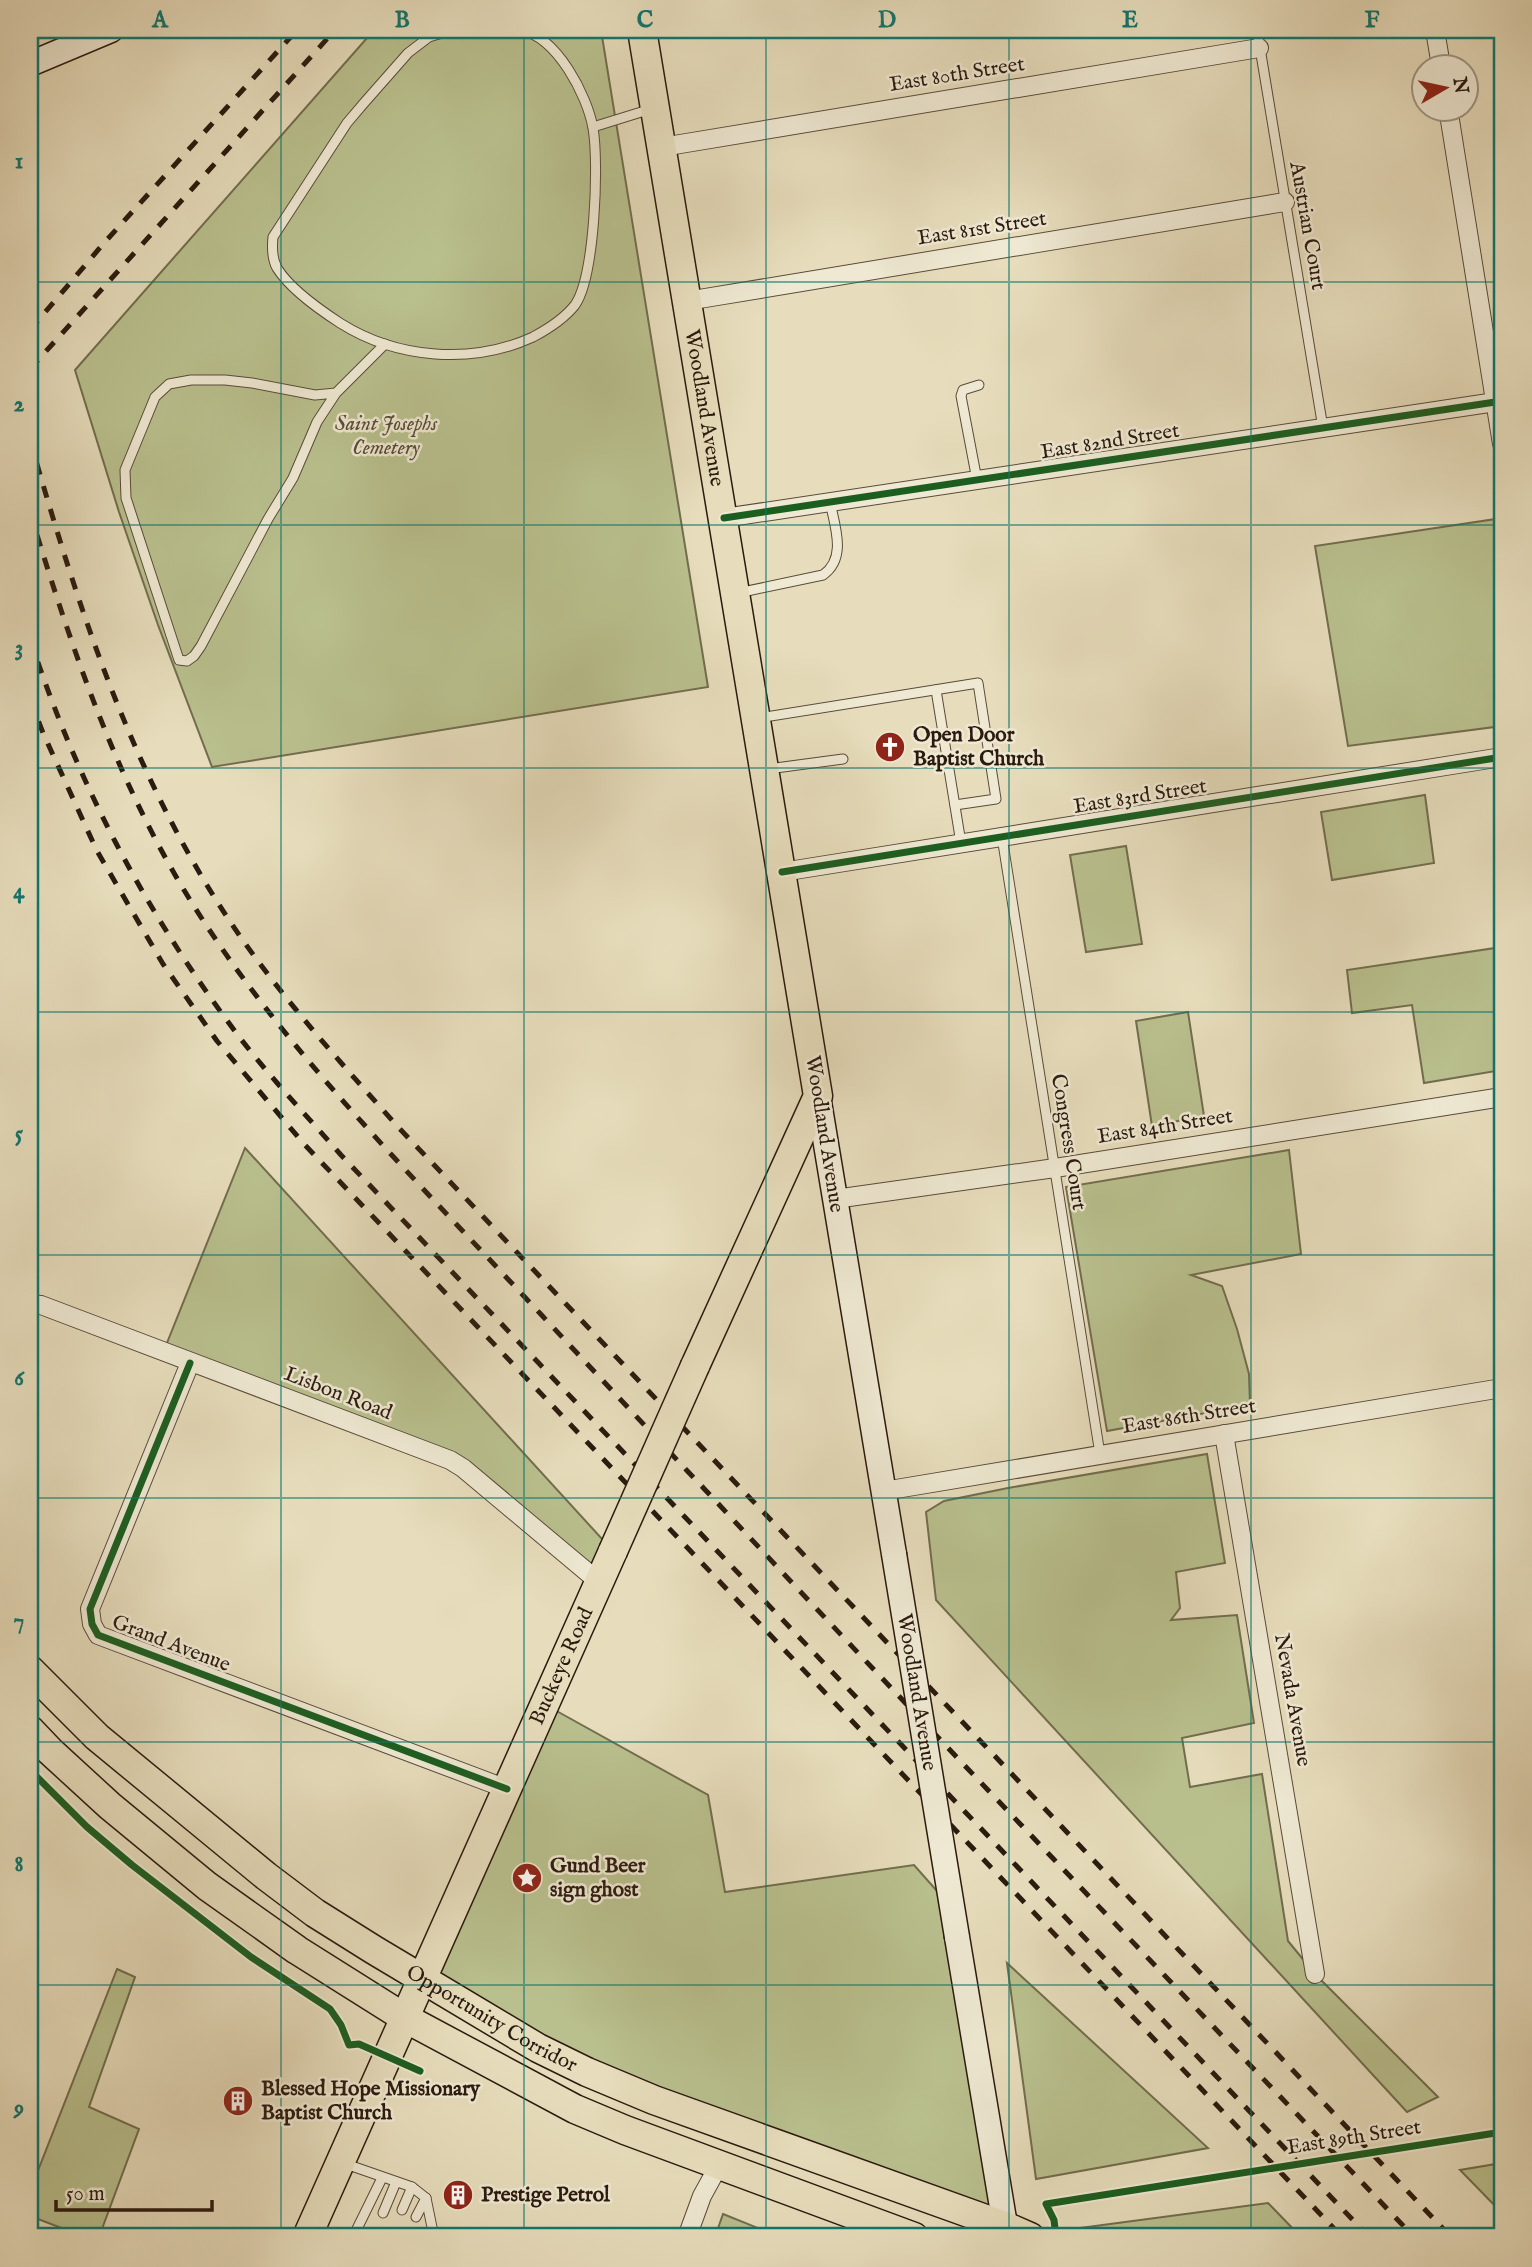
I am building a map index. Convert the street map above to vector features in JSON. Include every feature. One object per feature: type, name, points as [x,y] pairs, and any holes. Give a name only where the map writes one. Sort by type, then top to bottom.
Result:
[{"type":"main road","points":[[30,64],[111,30]]},
{"type":"main road","name":"Woodland Avenue","points":[[642,30],[957,1937],[1014,2233]]},
{"type":"main road","name":"Buckeye Road","points":[[308,2237],[612,1550],[818,1096]]},
{"type":"main road","name":"Opportunity Corridor","points":[[30,1670],[97,1737],[231,1849],[316,1913],[422,1980],[538,2048],[654,2100],[1014,2233]]},
{"type":"main road","name":"Opportunity Corridor","points":[[30,1730],[110,1806],[207,1886],[297,1950],[405,2018],[575,2109],[914,2237]]},
{"type":"street","points":[[1435,30],[1439,52]]},
{"type":"street","name":"East 80th Street","points":[[662,147],[1259,48]]},
{"type":"street","points":[[1450,122],[1499,402],[1502,444]]},
{"type":"street","name":"East 81st Street","points":[[687,301],[1285,202]]},
{"type":"street","name":"East 82nd Street","points":[[723,519],[1499,402]]},
{"type":"street","name":"East 83rd Street","points":[[782,872],[1502,757]]},
{"type":"street","name":"East 84th Street","points":[[835,1199],[1055,1168],[1502,1097]]},
{"type":"street","name":"Lisbon Road","points":[[30,1304],[41,1305],[450,1460],[598,1582]]},
{"type":"street","name":"Grand Avenue","points":[[190,1363],[90,1609],[92,1624],[98,1635],[507,1789]]},
{"type":"street","name":"East 86th Street","points":[[884,1491],[1502,1388]]},
{"type":"street","name":"Nevada Avenue","points":[[1224,1434],[1315,1973]]},
{"type":"street","points":[[687,2237],[702,2196],[719,2165]]},
{"type":"lane","points":[[452,30],[429,37],[408,53],[347,123],[273,237],[272,252],[276,267],[307,299],[345,326],[385,344],[411,351],[457,355],[508,348],[549,329],[575,305],[583,286],[592,245],[593,127],[577,82],[568,66],[539,37],[521,30]]},
{"type":"lane","name":"Austrian Court","points":[[1256,30],[1323,428]]},
{"type":"lane","points":[[593,127],[655,108]]},
{"type":"lane","points":[[336,393],[315,395],[251,383],[208,380],[169,384],[155,397],[125,470],[125,498],[179,660],[187,661],[201,646],[268,519],[293,478],[317,422],[336,393],[385,344]]},
{"type":"lane","points":[[977,480],[961,396],[963,390],[979,385]]},
{"type":"lane","points":[[736,594],[823,575],[831,569],[836,562],[838,547],[830,502]]},
{"type":"lane","points":[[757,719],[978,683],[996,799],[955,805]]},
{"type":"lane","points":[[936,690],[961,843]]},
{"type":"lane","points":[[765,770],[843,759]]},
{"type":"lane","name":"Congress Court","points":[[1002,837],[1100,1454]]},
{"type":"lane","points":[[340,2163],[412,2187],[426,2198],[434,2237]]},
{"type":"lane","points":[[354,2237],[383,2178]]},
{"type":"lane","points":[[383,2213],[396,2182]]},
{"type":"lane","points":[[402,2210],[412,2187]]},
{"type":"lane","points":[[416,2217],[426,2198]]},
{"type":"green space","name":"Saint Josephs Cemetery","points":[[374,30],[601,30],[708,687],[212,767],[119,512],[75,370]]},
{"type":"green space","points":[[1496,519],[1502,557],[1502,726],[1348,746],[1315,546]]},
{"type":"green space","points":[[1425,795],[1434,863],[1332,880],[1321,812]]},
{"type":"green space","points":[[1126,846],[1142,944],[1086,952],[1070,855]]},
{"type":"green space","points":[[1502,947],[1502,1070],[1424,1083],[1412,1005],[1352,1013],[1347,970]]},
{"type":"green space","points":[[1188,1012],[1204,1116],[1152,1126],[1136,1021]]},
{"type":"green space","points":[[245,1148],[613,1551],[599,1582],[463,1468],[163,1353]]},
{"type":"green space","points":[[1289,1150],[1301,1254],[1191,1275],[1222,1286],[1249,1374],[1250,1405],[1107,1431],[1066,1187]]},
{"type":"green space","points":[[1207,1454],[1225,1563],[1176,1572],[1180,1608],[1171,1620],[1237,1615],[1254,1723],[1182,1738],[1190,1787],[1262,1774],[1288,1941],[1315,1974],[1438,2097],[1407,2112],[936,1600],[926,1512],[944,1501]]},
{"type":"green space","points":[[544,1704],[708,1795],[725,1892],[914,1865],[953,1909],[1005,2226],[697,2114],[422,1980]]},
{"type":"green space","points":[[1007,1963],[1208,2148],[1036,2179]]},
{"type":"green space","points":[[117,1969],[135,1977],[89,2107],[139,2129],[99,2237],[85,2237],[30,2216],[30,2191]]},
{"type":"green space","points":[[1502,2163],[1502,2213],[1460,2170]]},
{"type":"green space","points":[[1268,2203],[1301,2237],[1106,2237],[1080,2228]]},
{"type":"green space","points":[[723,2214],[780,2237],[715,2237]]},
{"type":"railway","points":[[30,330],[104,243],[297,30]]},
{"type":"railway","points":[[30,369],[335,30]]},
{"type":"railway","points":[[30,440],[89,628],[136,749],[196,866],[231,923],[290,1003],[399,1128],[1451,2237]]},
{"type":"railway","points":[[30,512],[88,688],[143,816],[195,908],[228,957],[299,1050],[417,1182],[798,1589],[1414,2237]]},
{"type":"railway","points":[[30,639],[70,745],[117,845],[173,941],[237,1034],[262,1065],[341,1155],[1369,2237]]},
{"type":"railway","points":[[30,699],[97,851],[163,964],[217,1041],[304,1144],[1342,2237]]},
{"type":"cycle path","points":[[724,518],[1502,401]]},
{"type":"cycle path","points":[[782,872],[1502,757]]},
{"type":"cycle path","points":[[190,1363],[90,1609],[92,1624],[98,1635],[507,1789]]},
{"type":"cycle path","points":[[30,1770],[87,1827],[132,1865],[251,1957],[330,2009],[341,2025],[349,2045],[359,2044],[420,2071]]},
{"type":"cycle path","name":"East 89th Street","points":[[1056,2237],[1054,2220],[1046,2204],[1502,2132]]},
{"type":"place","name":"Open Door Baptist Church","points":[[890,747]]},
{"type":"place","name":"Gund Beer sign ghost","points":[[527,1878]]},
{"type":"place","name":"Blessed Hope Missionary Baptist Church","points":[[238,2101]]},
{"type":"place","name":"Prestige Petrol","points":[[458,2195]]}]
